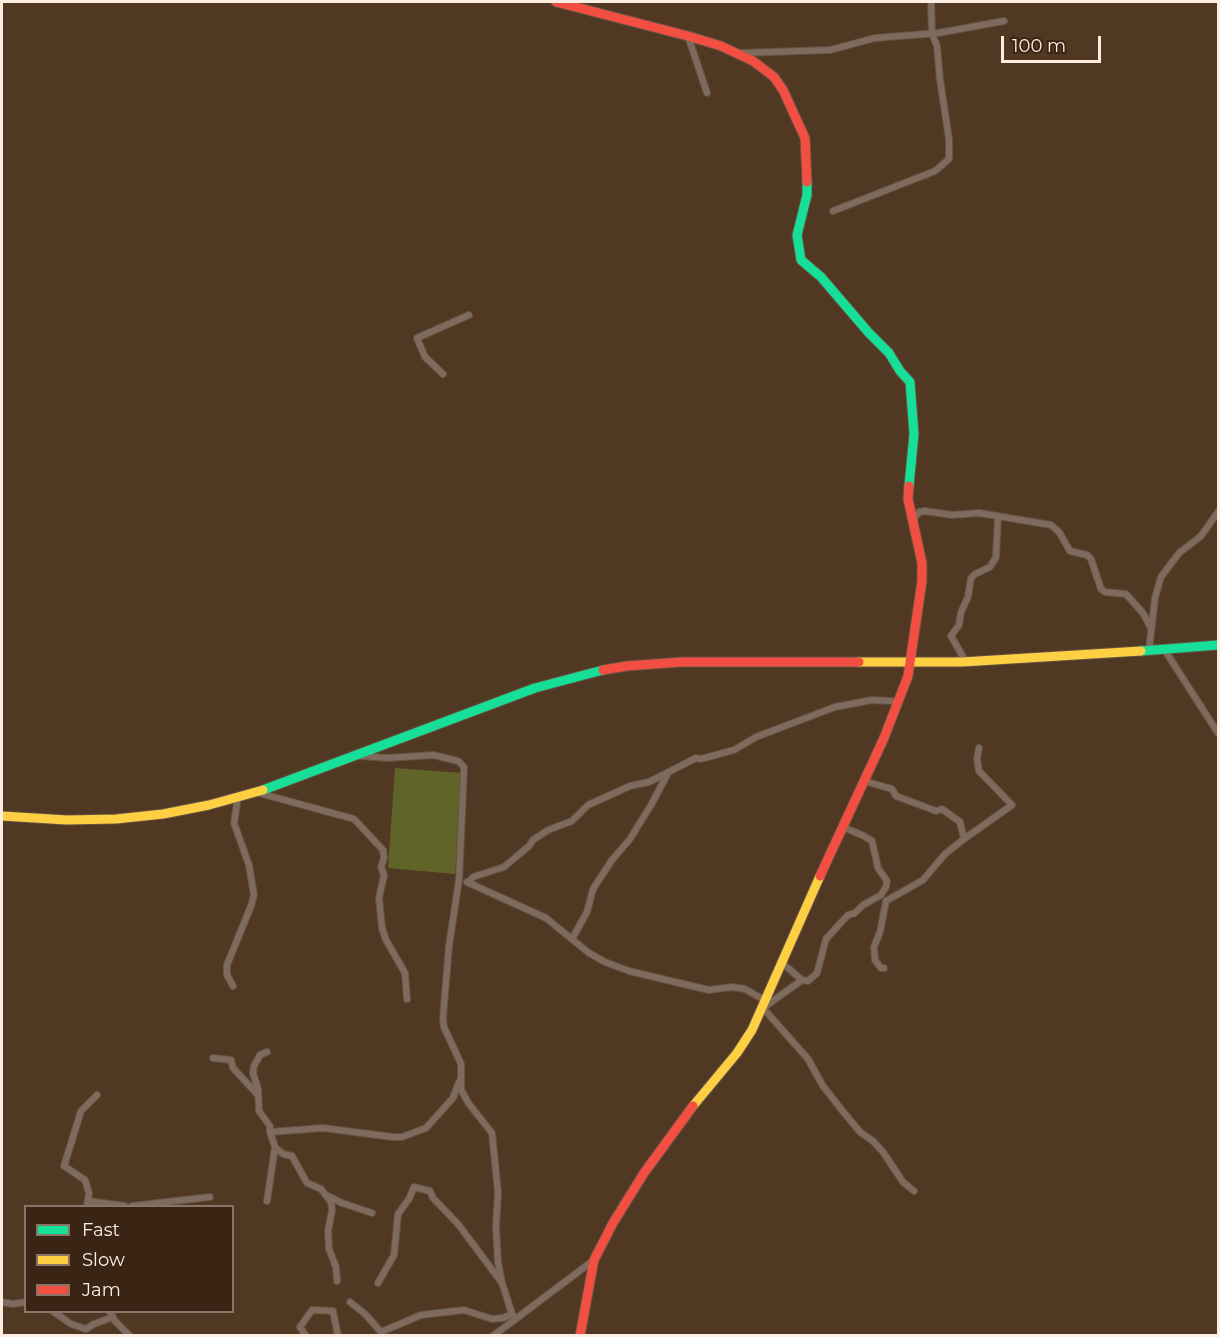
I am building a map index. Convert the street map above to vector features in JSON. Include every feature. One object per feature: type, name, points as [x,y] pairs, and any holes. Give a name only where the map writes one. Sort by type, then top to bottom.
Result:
[{"type":"street","points":[[556,2],[688,36],[737,53],[753,61],[774,77],[788,99],[805,138],[807,152],[807,195],[797,235],[801,260],[821,277],[868,333],[889,353],[910,382],[914,434],[908,490],[921,550],[922,581],[911,662],[898,703],[781,962],[765,1005],[737,1053],[706,1088],[644,1173],[613,1222],[594,1260],[580,1335]]},
{"type":"street","points":[[833,211],[935,171],[949,159],[949,139],[937,46],[932,34],[931,2]]},
{"type":"street","points":[[737,53],[830,50],[875,38],[932,34],[1004,21]]},
{"type":"street","points":[[688,36],[707,93]]},
{"type":"street","points":[[443,374],[425,357],[417,338],[469,315]]},
{"type":"street","points":[[914,519],[919,512],[931,511],[952,514],[979,513],[1045,523],[1055,528],[1070,551],[1087,555],[1091,559],[1101,589],[1105,592],[1126,594],[1143,613],[1151,628]]},
{"type":"street","points":[[1149,650],[1161,577],[1179,553],[1201,536],[1218,512]]},
{"type":"street","points":[[966,662],[951,636],[959,625],[971,578],[990,567],[996,557],[998,516]]},
{"type":"street","points":[[2,816],[67,820],[116,819],[163,814],[209,805],[258,792],[536,688],[608,669],[681,662],[966,662],[1218,645]]},
{"type":"street","points":[[1164,649],[1218,733]]},
{"type":"street","points":[[469,882],[473,877],[504,867],[523,852],[533,840],[548,830],[572,821],[588,805],[630,786],[649,782],[696,758],[701,759],[734,750],[756,737],[835,707],[872,700],[898,703]]},
{"type":"street","points":[[1211,722],[1218,720]]},
{"type":"street","points":[[884,968],[881,968],[875,960],[874,947],[880,932],[886,901],[923,880],[945,854],[1012,805],[979,771],[977,759],[979,748]]},
{"type":"street","points":[[357,755],[388,758],[433,755],[451,758],[461,763],[465,774],[459,880],[449,946],[443,1018],[444,1027],[461,1064],[461,1089],[488,1126],[494,1143],[498,1192],[496,1247],[502,1283],[514,1316]]},
{"type":"street","points":[[572,939],[587,912],[593,889],[651,806],[667,774]]},
{"type":"street","points":[[864,781],[892,789],[896,796],[936,811],[942,809],[960,822],[964,839]]},
{"type":"street","points":[[258,792],[354,819],[383,850],[384,858],[381,867],[384,875],[379,898],[382,928],[386,940],[405,973],[408,999]]},
{"type":"street","points":[[233,987],[227,975],[227,965],[254,895],[249,865],[234,823],[238,797]]},
{"type":"street","points":[[781,962],[802,980],[808,981],[816,973],[826,939],[848,915],[855,913],[863,905],[881,895],[886,887],[887,881],[878,868],[872,841],[843,827]]},
{"type":"street","points":[[459,880],[469,882],[546,918],[589,954],[629,971],[709,990],[732,987],[745,989],[765,1005],[808,1059],[823,1086],[841,1109],[860,1132],[883,1152],[903,1182],[914,1191]]},
{"type":"street","points":[[765,1005],[802,980]]},
{"type":"street","points":[[267,1052],[260,1055],[253,1073],[259,1111],[270,1126],[275,1147],[267,1201]]},
{"type":"street","points":[[213,1058],[231,1060],[233,1068],[258,1095]]},
{"type":"street","points":[[270,1132],[323,1128],[402,1137],[426,1128],[453,1098],[460,1079]]},
{"type":"street","points":[[97,1095],[81,1111],[64,1166],[85,1180],[89,1193],[87,1204],[106,1205]]},
{"type":"street","points":[[275,1147],[283,1154],[292,1156],[307,1183],[321,1189],[327,1196],[332,1210],[328,1249],[336,1267],[337,1281]]},
{"type":"street","points":[[378,1283],[394,1255],[398,1214],[409,1199],[414,1187],[430,1191],[433,1198],[458,1224],[502,1283]]},
{"type":"street","points":[[327,1196],[372,1213]]},
{"type":"street","points":[[141,1205],[210,1197]]},
{"type":"street","points":[[493,1335],[514,1316],[594,1260]]},
{"type":"street","points":[[2,1302],[13,1304],[24,1302]]},
{"type":"street","points":[[350,1302],[381,1332],[420,1315],[464,1310],[497,1318],[514,1316]]},
{"type":"street","points":[[306,1335],[300,1327],[312,1310],[333,1311],[338,1335]]},
{"type":"street","points":[[57,1313],[83,1332],[111,1314],[130,1335]]},
{"type":"green space","points":[[395,768],[462,773],[455,874],[388,868]]},
{"type":"traffic: fast","points":[[807,182],[807,195],[797,235],[801,260],[821,277],[889,353],[910,382],[914,434],[909,486]]},
{"type":"traffic: fast","points":[[1141,651],[1218,645]]},
{"type":"traffic: fast","points":[[263,790],[535,688],[603,670]]},
{"type":"traffic: slow","points":[[859,662],[962,662],[1141,651]]},
{"type":"traffic: slow","points":[[2,816],[67,820],[116,819],[163,814],[209,805],[263,790]]},
{"type":"traffic: slow","points":[[693,1106],[737,1053],[752,1030],[820,876]]},
{"type":"traffic: jam","points":[[556,2],[688,36],[721,46],[753,61],[774,77],[783,90],[805,138],[807,182]]},
{"type":"traffic: jam","points":[[820,876],[884,738],[908,676],[922,581],[922,563],[908,499],[909,486]]},
{"type":"traffic: jam","points":[[603,670],[681,662],[859,662]]},
{"type":"traffic: jam","points":[[580,1336],[594,1260],[613,1223],[644,1173],[693,1106]]}]
